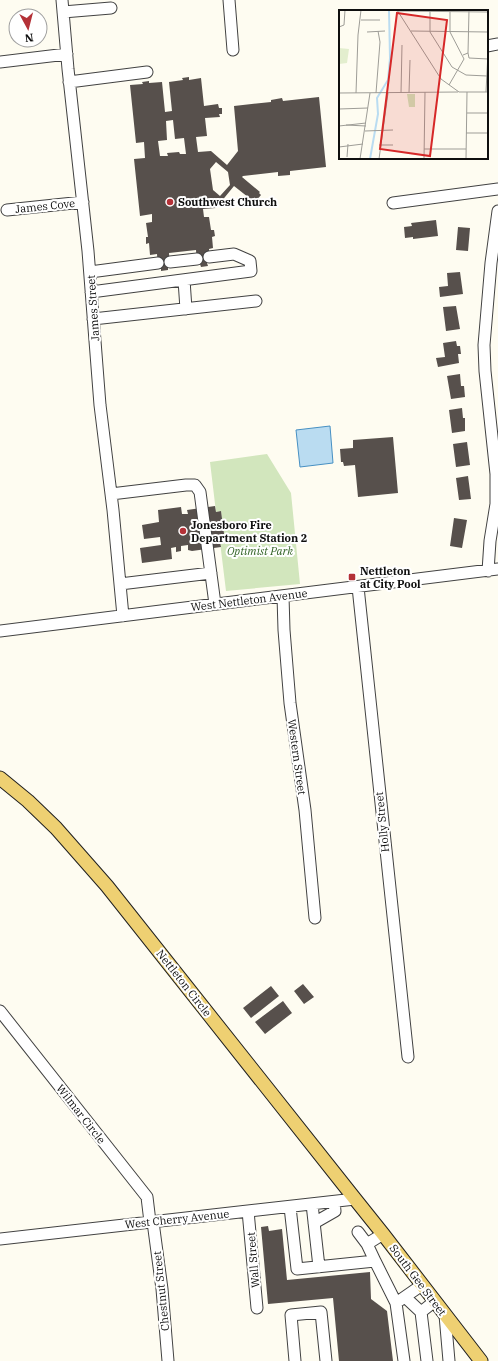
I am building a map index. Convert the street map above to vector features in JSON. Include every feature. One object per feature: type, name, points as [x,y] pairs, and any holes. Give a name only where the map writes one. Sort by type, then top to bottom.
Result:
[{"type":"main road","name":"Nettleton Circle","points":[[0,778],[28,801],[56,828],[107,886],[355,1200]]},
{"type":"main road","name":"South Gee Street","points":[[355,1200],[481,1361]]},
{"type":"street","name":"James Street","points":[[62,0],[69,82],[90,272],[100,405],[111,494],[123,616]]},
{"type":"street","points":[[229,0],[233,50]]},
{"type":"street","points":[[63,12],[111,8]]},
{"type":"street","points":[[488,46],[498,44]]},
{"type":"street","points":[[0,62],[67,54]]},
{"type":"street","points":[[69,82],[147,72]]},
{"type":"street","points":[[392,203],[498,189]]},
{"type":"street","name":"James Cove","points":[[7,210],[83,202]]},
{"type":"street","points":[[493,570],[490,542],[496,504],[496,474],[485,371],[484,345],[498,210]]},
{"type":"street","points":[[91,292],[251,271],[250,261],[234,254],[209,257]]},
{"type":"street","points":[[170,262],[197,259]]},
{"type":"street","points":[[90,272],[158,263]]},
{"type":"street","points":[[184,280],[186,309]]},
{"type":"street","points":[[93,318],[256,301]]},
{"type":"street","points":[[111,494],[195,485],[200,492],[215,604]]},
{"type":"street","name":"West Nettleton Avenue","points":[[0,631],[493,570]]},
{"type":"street","points":[[120,584],[211,573]]},
{"type":"street","name":"Holly Street","points":[[358,587],[408,1057]]},
{"type":"street","name":"Western Street","points":[[283,596],[284,638],[290,703],[305,810],[315,918]]},
{"type":"street","name":"Wilmar Circle","points":[[0,1011],[147,1197],[152,1222]]},
{"type":"street","name":"West Cherry Avenue","points":[[0,1239],[355,1200]]},
{"type":"street","points":[[314,1223],[335,1211],[334,1202]]},
{"type":"street","points":[[312,1204],[319,1267]]},
{"type":"street","points":[[290,1207],[297,1269],[375,1261]]},
{"type":"street","name":"Wall Street","points":[[248,1211],[257,1308]]},
{"type":"street","name":"Chestnut Street","points":[[152,1222],[162,1289],[168,1361]]},
{"type":"street","points":[[358,1232],[401,1300],[421,1312]]},
{"type":"street","points":[[367,1244],[383,1234]]},
{"type":"street","points":[[401,1300],[422,1285]]},
{"type":"street","points":[[401,1300],[404,1361]]},
{"type":"street","points":[[421,1312],[435,1301]]},
{"type":"street","points":[[296,1361],[291,1315],[321,1312],[326,1361]]},
{"type":"street","points":[[421,1312],[427,1361]]},
{"type":"street","points":[[445,1315],[449,1361]]},
{"type":"green space","name":"Optimist Park","points":[[267,454],[291,493],[300,584],[226,591],[220,542],[225,541],[221,511],[216,512],[210,462]]},
{"type":"water","points":[[330,426],[333,463],[300,467],[296,430]]},
{"type":"building","points":[[189,77],[189,80],[201,78],[204,106],[218,104],[219,108],[222,108],[222,114],[219,114],[220,117],[205,118],[207,136],[196,137],[198,152],[211,151],[227,165],[238,151],[234,106],[271,102],[271,100],[282,98],[283,101],[319,97],[326,167],[290,171],[290,175],[278,176],[278,172],[243,176],[242,177],[260,192],[259,193],[261,195],[256,201],[254,199],[253,201],[234,186],[216,208],[203,209],[204,217],[209,217],[211,230],[214,230],[215,236],[212,237],[213,248],[209,249],[210,263],[207,263],[208,266],[201,267],[200,264],[197,264],[196,250],[169,253],[170,267],[168,267],[168,270],[161,271],[161,268],[158,268],[157,254],[150,255],[149,243],[146,244],[146,237],[148,237],[146,223],[152,222],[152,214],[140,216],[134,159],[145,158],[144,142],[136,143],[130,85],[143,84],[142,82],[149,81],[149,83],[162,82],[165,112],[172,111],[169,82],[183,80],[182,78]],"holes":[[[173,120],[175,139],[184,138],[186,154],[180,154],[179,152],[167,153],[168,156],[160,156],[158,141],[167,140],[166,121]],[[216,162],[228,172],[230,185],[220,196],[213,190],[210,169]]]},
{"type":"building","points":[[436,220],[438,236],[413,239],[413,237],[405,238],[404,227],[412,226],[411,223]]},
{"type":"building","points":[[458,227],[470,228],[468,251],[456,250]]},
{"type":"building","points":[[460,272],[463,294],[440,297],[439,287],[448,286],[447,273]]},
{"type":"building","points":[[456,306],[460,329],[446,331],[443,307]]},
{"type":"building","points":[[456,341],[457,346],[460,346],[461,354],[458,354],[459,363],[438,367],[436,358],[445,357],[443,343]]},
{"type":"building","points":[[460,374],[461,386],[464,386],[465,397],[451,399],[447,376]]},
{"type":"building","points":[[462,408],[463,418],[465,418],[465,431],[452,433],[449,410]]},
{"type":"building","points":[[393,437],[398,493],[358,497],[355,465],[344,466],[343,462],[341,462],[340,449],[353,448],[353,440]]},
{"type":"building","points":[[467,442],[470,465],[456,467],[453,444]]},
{"type":"building","points":[[468,476],[471,499],[459,500],[456,478]]},
{"type":"building","name":"Jonesboro Fire Department Station 2","points":[[215,506],[216,512],[221,511],[225,541],[220,542],[221,547],[192,551],[188,550],[188,545],[181,546],[181,551],[176,552],[176,547],[171,548],[172,559],[142,563],[140,548],[161,545],[160,537],[144,539],[142,525],[159,522],[158,510],[181,507],[182,514],[188,514],[187,510]]},
{"type":"building","points":[[454,518],[467,520],[462,548],[450,546]]},
{"type":"building","points":[[303,984],[314,997],[304,1004],[294,991]]},
{"type":"building","points":[[271,986],[279,996],[251,1018],[243,1008]]},
{"type":"building","points":[[283,1001],[292,1013],[265,1034],[255,1022]]},
{"type":"building","points":[[268,1226],[269,1231],[282,1229],[287,1280],[370,1272],[371,1299],[387,1311],[393,1361],[339,1361],[333,1298],[268,1304],[261,1227]]},
{"type":"place","name":"Southwest Church","points":[[170,202]]},
{"type":"place","name":"Jonesboro Fire Department Station 2","points":[[183,531]]},
{"type":"place","name":"Nettleton at City Pool","points":[[352,577]]}]
